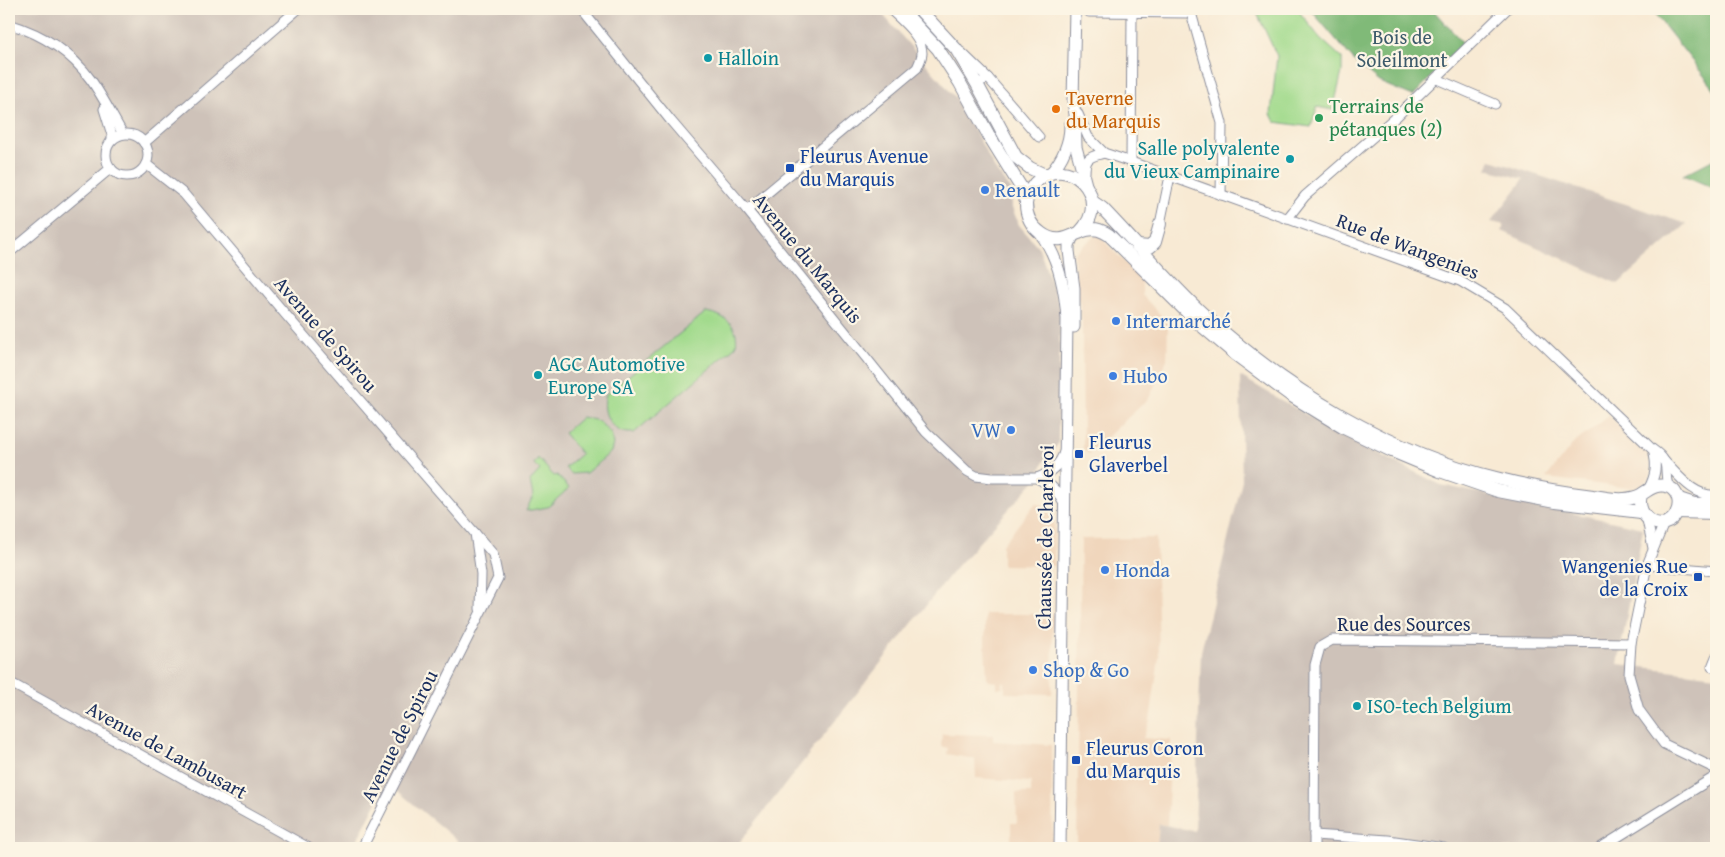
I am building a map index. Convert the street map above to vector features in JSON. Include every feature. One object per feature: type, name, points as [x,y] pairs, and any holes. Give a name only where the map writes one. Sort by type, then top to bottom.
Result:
[{"type":"highway","points":[[900,9],[938,49],[960,83],[988,134],[1022,189],[1028,218],[1039,232],[1052,238],[1066,238],[1098,229],[1109,235],[1197,322],[1236,355],[1297,400],[1352,432],[1392,451],[1498,491],[1644,516],[1657,524],[1664,523],[1673,518],[1677,512],[1678,499],[1674,490],[1668,486],[1659,486],[1623,499],[1552,491],[1497,478],[1443,462],[1348,419],[1289,383],[1242,348],[1203,314],[1102,208],[1093,202]]},
{"type":"highway","points":[[919,9],[956,48],[983,81],[1016,157],[1030,168],[1048,174],[1066,173],[1073,175],[1086,185],[1093,202],[1093,210],[1090,219],[1076,234]]},
{"type":"highway","points":[[1026,202],[1032,186],[1048,174]]},
{"type":"highway","points":[[1137,246],[1150,247],[1155,242],[1160,224]]},
{"type":"highway","points":[[1644,516],[1639,502],[1645,492]]},
{"type":"highway","points":[[1678,499],[1694,504],[1713,498]]},
{"type":"highway","points":[[1677,512],[1716,513]]},
{"type":"main road","points":[[1074,9],[1073,101],[1076,147],[1086,185]]},
{"type":"main road","points":[[1048,174],[1058,165],[1064,154],[1070,130],[1070,114],[1073,101]]},
{"type":"main road","name":"Chaussée de Charleroi","points":[[1039,232],[1051,250],[1065,297],[1067,328],[1064,506],[1067,565]]},
{"type":"main road","name":"Chaussée de Charleroi","points":[[1068,848],[1067,565],[1074,296],[1069,245],[1076,234]]},
{"type":"main road","name":"Chaussée de Charleroi","points":[[1060,848],[1067,634]]},
{"type":"street","points":[[144,143],[298,9]]},
{"type":"street","name":"Avenue du Marquis","points":[[581,9],[671,121],[747,210],[926,432],[967,471],[976,476],[1037,478]]},
{"type":"street","points":[[747,210],[917,68],[922,55],[921,44],[890,9]]},
{"type":"street","points":[[1287,219],[1305,196],[1393,120],[1507,9]]},
{"type":"street","points":[[1131,162],[1137,11]]},
{"type":"street","points":[[1089,12],[1191,11],[1222,124],[1221,195]]},
{"type":"street","points":[[9,24],[56,44],[80,66],[92,81],[123,134]]},
{"type":"street","points":[[1436,79],[1495,104]]},
{"type":"street","points":[[983,81],[1039,136]]},
{"type":"street","points":[[103,100],[112,140]]},
{"type":"street","points":[[1075,114],[1078,114],[1088,137],[1104,153],[1090,158],[1085,164],[1086,185]]},
{"type":"street","points":[[123,134],[135,136],[144,143],[148,153],[146,164],[136,174],[122,176],[111,168],[106,157],[108,145],[112,140],[123,134]]},
{"type":"street","name":"Rue de Wangenies","points":[[1104,153],[1460,281],[1505,308],[1652,449],[1662,456],[1664,461]]},
{"type":"street","name":"Avenue de Spirou","points":[[146,164],[184,194],[493,554],[498,578],[362,848]]},
{"type":"street","points":[[9,253],[111,168]]},
{"type":"street","points":[[1160,224],[1170,176]]},
{"type":"street","points":[[1037,478],[1053,470],[1059,464],[1065,448]]},
{"type":"street","name":"Rue de Wangenies","points":[[1645,492],[1656,471],[1652,449]]},
{"type":"street","name":"Rue de Wangenies","points":[[1655,458],[1660,458],[1664,461],[1692,489],[1713,498]]},
{"type":"street","points":[[1664,461],[1667,468],[1665,475],[1668,486]]},
{"type":"street","points":[[1037,478],[1052,486],[1064,506]]},
{"type":"street","points":[[1644,516],[1653,548]]},
{"type":"street","points":[[1664,523],[1647,565],[1631,643],[1629,675],[1639,710],[1664,744],[1716,769]]},
{"type":"street","name":"Avenue de Spirou","points":[[475,532],[481,574],[480,613]]},
{"type":"street","points":[[1647,565],[1716,571]]},
{"type":"street","name":"Rue des Sources","points":[[1314,848],[1315,665],[1320,647],[1332,640],[1631,643]]},
{"type":"street","points":[[1712,667],[1716,657]]},
{"type":"street","name":"Avenue de Lambusart","points":[[9,682],[309,848]]},
{"type":"street","points":[[1600,848],[1716,776]]},
{"type":"street","points":[[1314,835],[1388,840],[1444,848]]},
{"type":"shaded area","points":[[9,9],[878,9],[960,103],[997,173],[1011,189],[1012,208],[1019,225],[1039,248],[1060,310],[1058,444],[1044,461],[1037,478],[954,570],[735,848],[466,848],[387,782],[353,848],[9,848]]},
{"type":"shaded area","points":[[1491,160],[1687,224],[1618,284],[1502,231],[1505,225],[1491,222],[1524,179],[1487,169]]},
{"type":"shaded area","points":[[1097,234],[1142,280],[1142,295],[1168,323],[1167,359],[1149,398],[1089,454],[1083,449],[1082,321],[1073,254]]},
{"type":"shaded area","points":[[1240,376],[1342,436],[1441,485],[1643,528],[1618,664],[1716,676],[1716,848],[1157,848],[1159,824],[1195,831],[1201,652],[1242,481]]},
{"type":"shaded area","points":[[1609,416],[1650,455],[1652,474],[1638,489],[1546,478],[1572,445]]},
{"type":"shaded area","points":[[1035,504],[1055,506],[1054,566],[1002,565],[1002,545]]},
{"type":"shaded area","points":[[1156,538],[1159,657],[1150,720],[1143,738],[1171,740],[1167,825],[1159,824],[1157,848],[1077,848],[1081,539]]},
{"type":"shaded area","points":[[985,614],[1053,614],[1052,694],[1005,693],[1005,682],[1003,682],[1003,688],[997,688],[997,682],[989,681],[987,678],[985,647]]},
{"type":"shaded area","points":[[942,734],[993,735],[993,741],[1051,745],[1053,848],[1011,848],[1011,823],[1017,823],[1016,793],[1031,793],[1031,782],[976,778],[975,759],[947,754],[948,748],[941,746]]},
{"type":"green space","points":[[1255,9],[1297,9],[1320,38],[1342,58],[1342,72],[1333,110],[1317,107],[1311,127],[1275,122],[1271,114],[1277,56]]},
{"type":"green space","name":"Bois de Soleilmont","points":[[1310,9],[1432,9],[1463,43],[1413,96],[1379,82],[1357,64]]},
{"type":"green space","points":[[1651,9],[1716,9],[1716,91]]},
{"type":"green space","points":[[1716,158],[1716,189],[1683,175]]},
{"type":"green space","points":[[706,312],[713,313],[729,322],[736,332],[736,346],[634,433],[624,432],[614,427],[606,414],[604,404],[606,394]]},
{"type":"green space","points":[[582,417],[599,421],[611,434],[613,444],[611,452],[586,473],[572,474],[565,468],[581,454],[564,433]]},
{"type":"green space","points":[[538,458],[554,476],[557,475],[569,488],[548,507],[526,511],[533,496],[530,481],[540,470],[534,464]]},
{"type":"place","name":"Halloin","points":[[708,58]]},
{"type":"place","name":"Taverne du Marquis","points":[[1056,109]]},
{"type":"place","name":"Terrains de pétanques (2)","points":[[1319,118]]},
{"type":"place","name":"Salle polyvalente du Vieux Campinaire","points":[[1290,159]]},
{"type":"place","name":"Fleurus Avenue du Marquis","points":[[790,168]]},
{"type":"place","name":"Renault","points":[[985,190]]},
{"type":"place","name":"Intermarché","points":[[1116,321]]},
{"type":"place","name":"AGC Automotive Europe SA","points":[[538,375]]},
{"type":"place","name":"Hubo","points":[[1113,376]]},
{"type":"place","name":"VW","points":[[1011,430]]},
{"type":"place","name":"Fleurus Glaverbel","points":[[1079,454]]},
{"type":"place","name":"Honda","points":[[1105,570]]},
{"type":"place","name":"Wangenies Rue de la Croix","points":[[1698,577]]},
{"type":"place","name":"Shop & Go","points":[[1033,670]]},
{"type":"place","name":"ISO-tech Belgium","points":[[1357,706]]},
{"type":"place","name":"Fleurus Coron du Marquis","points":[[1076,760]]}]
